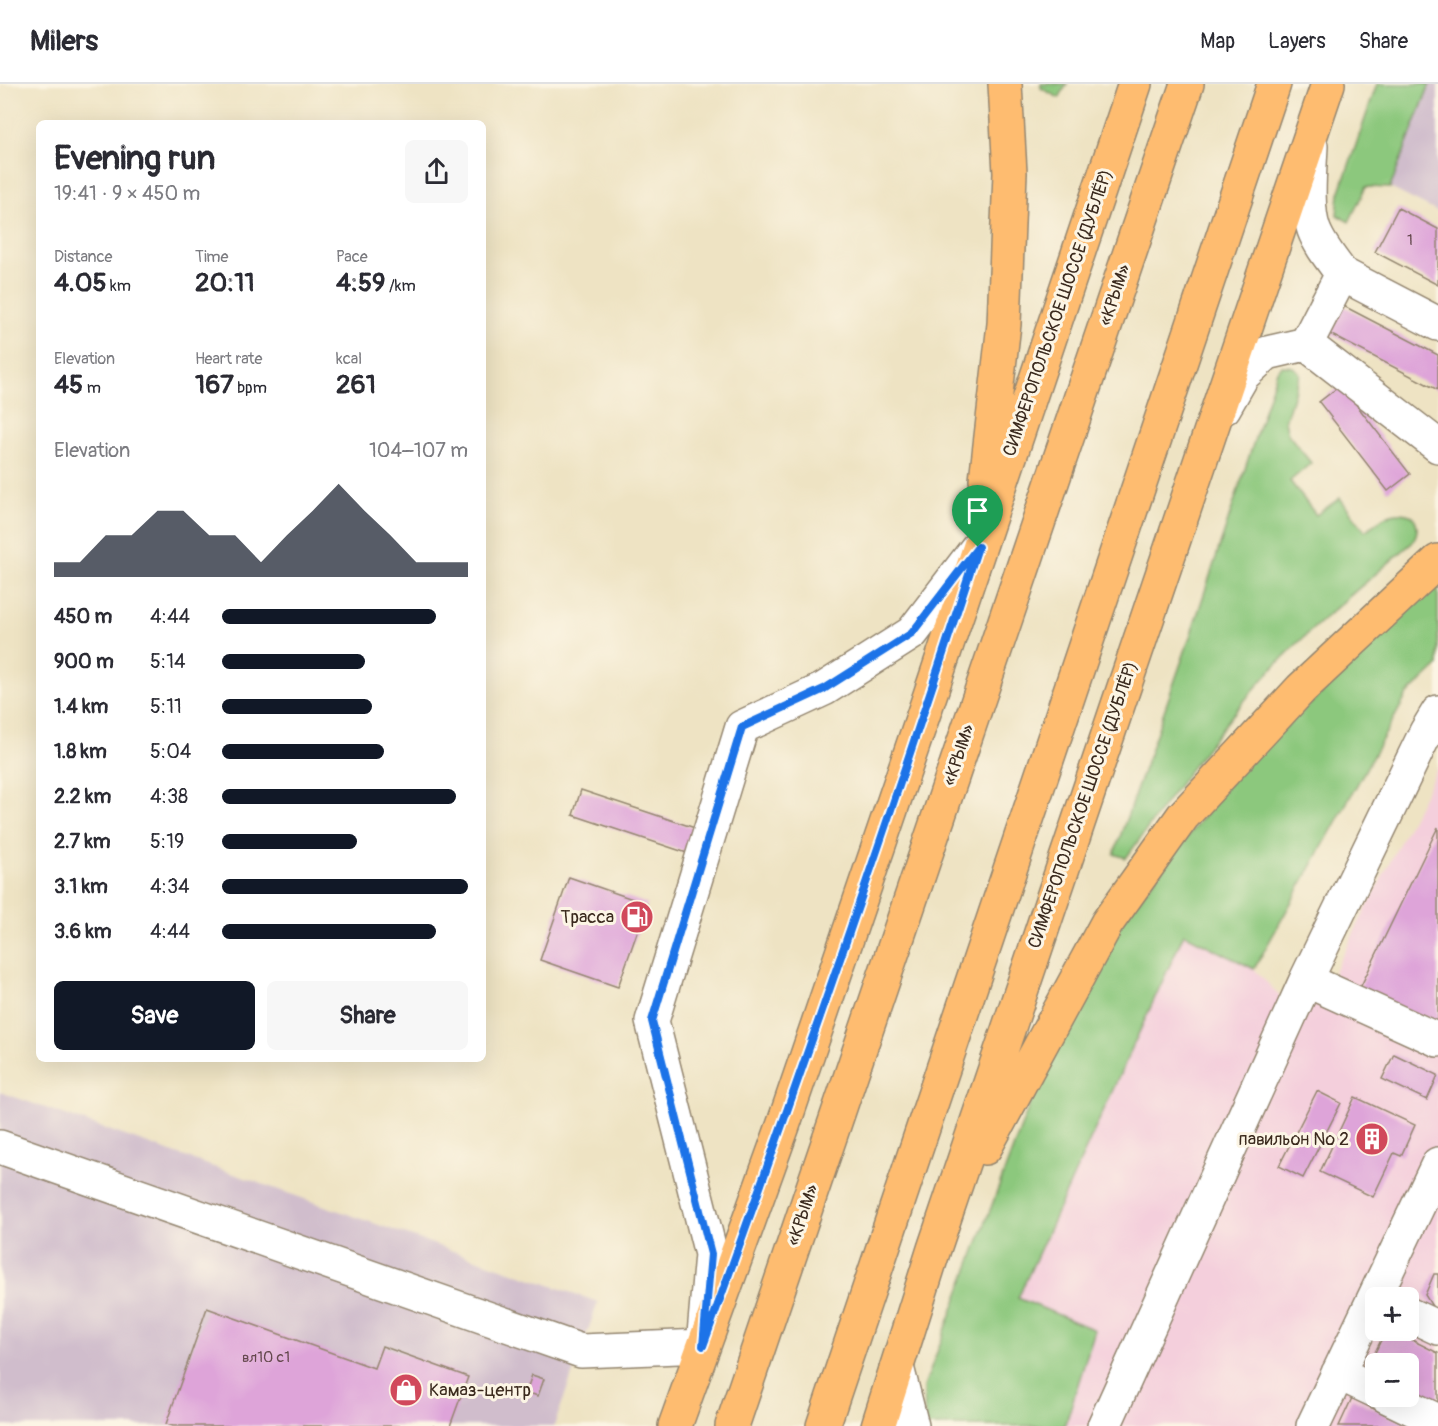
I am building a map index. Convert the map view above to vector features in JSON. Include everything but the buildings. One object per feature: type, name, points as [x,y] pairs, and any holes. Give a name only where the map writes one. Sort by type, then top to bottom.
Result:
[{"type":"main road","points":[[978,547],[1004,324],[1010,173],[1005,84]]},
{"type":"main road","name":"СИМФЕРОПОЛЬСКОЕ ШОССЕ (ДУБЛЁР)","points":[[675,1426],[786,1115],[926,707],[1135,84]]},
{"type":"main road","name":"«КРЫМ»","points":[[732,1426],[1187,84]]},
{"type":"main road","points":[[823,1426],[1274,84]]},
{"type":"main road","name":"СИМФЕРОПОЛЬСКОЕ ШОССЕ (ДУБЛЁР)","points":[[878,1426],[934,1249],[1328,84]]},
{"type":"main road","points":[[934,1249],[1002,1116],[1107,923],[1183,816],[1301,689],[1438,561]]},
{"type":"lane","points":[[1311,131],[1310,197],[1313,229],[1327,254],[1342,274],[1438,324]]},
{"type":"lane","points":[[1207,438],[1243,375],[1267,353],[1306,344],[1342,274]]},
{"type":"lane","points":[[1306,344],[1438,446]]},
{"type":"lane","points":[[0,1147],[581,1352],[703,1346],[711,1254],[652,1021],[742,727],[824,689],[912,633],[978,547]]},
{"type":"lane","points":[[1104,1426],[1306,980],[1426,732],[1438,712]]},
{"type":"lane","points":[[1306,980],[1438,1040]]},
{"type":"lane","points":[[1381,1287],[1427,1213],[1438,1164]]},
{"type":"lane","points":[[1312,1426],[1365,1318]]},
{"type":"lane","points":[[1419,1319],[1438,1328]]},
{"type":"lane","points":[[897,1367],[912,1426]]},
{"type":"lane","points":[[1338,1373],[1365,1386]]},
{"type":"lane","points":[[1409,1407],[1438,1421]]},
{"type":"shaded area","points":[[1429,84],[1438,84],[1438,212],[1390,188]]},
{"type":"shaded area","points":[[1438,767],[1438,1426],[1065,1426],[1095,1330],[1018,1299],[1184,934],[1254,969],[1294,1011],[1329,982]]},
{"type":"shaded area","points":[[0,1092],[598,1302],[554,1426],[0,1426]]},
{"type":"green space","points":[[1041,84],[1067,84],[1059,98],[1041,88]]},
{"type":"green space","points":[[1377,84],[1430,84],[1390,188],[1366,187],[1349,222],[1337,215],[1339,194]]},
{"type":"green space","points":[[1282,366],[1292,367],[1300,374],[1285,421],[1288,434],[1311,463],[1290,481],[1316,515],[1340,498],[1365,531],[1387,516],[1399,513],[1413,516],[1417,526],[1416,536],[1412,543],[1317,625],[1264,678],[1210,743],[1126,858],[1114,854],[1189,640],[1277,371]]},
{"type":"green space","points":[[1438,582],[1438,666],[1407,695],[1254,969],[1184,934],[1018,1298],[1095,1330],[1065,1426],[925,1426],[924,1387],[1029,1106],[1119,925],[1236,774]]},
{"type":"place","name":"Трасса","points":[[637,917]]},
{"type":"place","name":"павильон № 2","points":[[1372,1139]]},
{"type":"place","name":"Камаз-центр","points":[[406,1390]]},
{"type":"route","points":[[978,547],[783,1126],[703,1346],[711,1254],[652,1021],[742,727],[824,689],[912,633],[978,547]]}]
